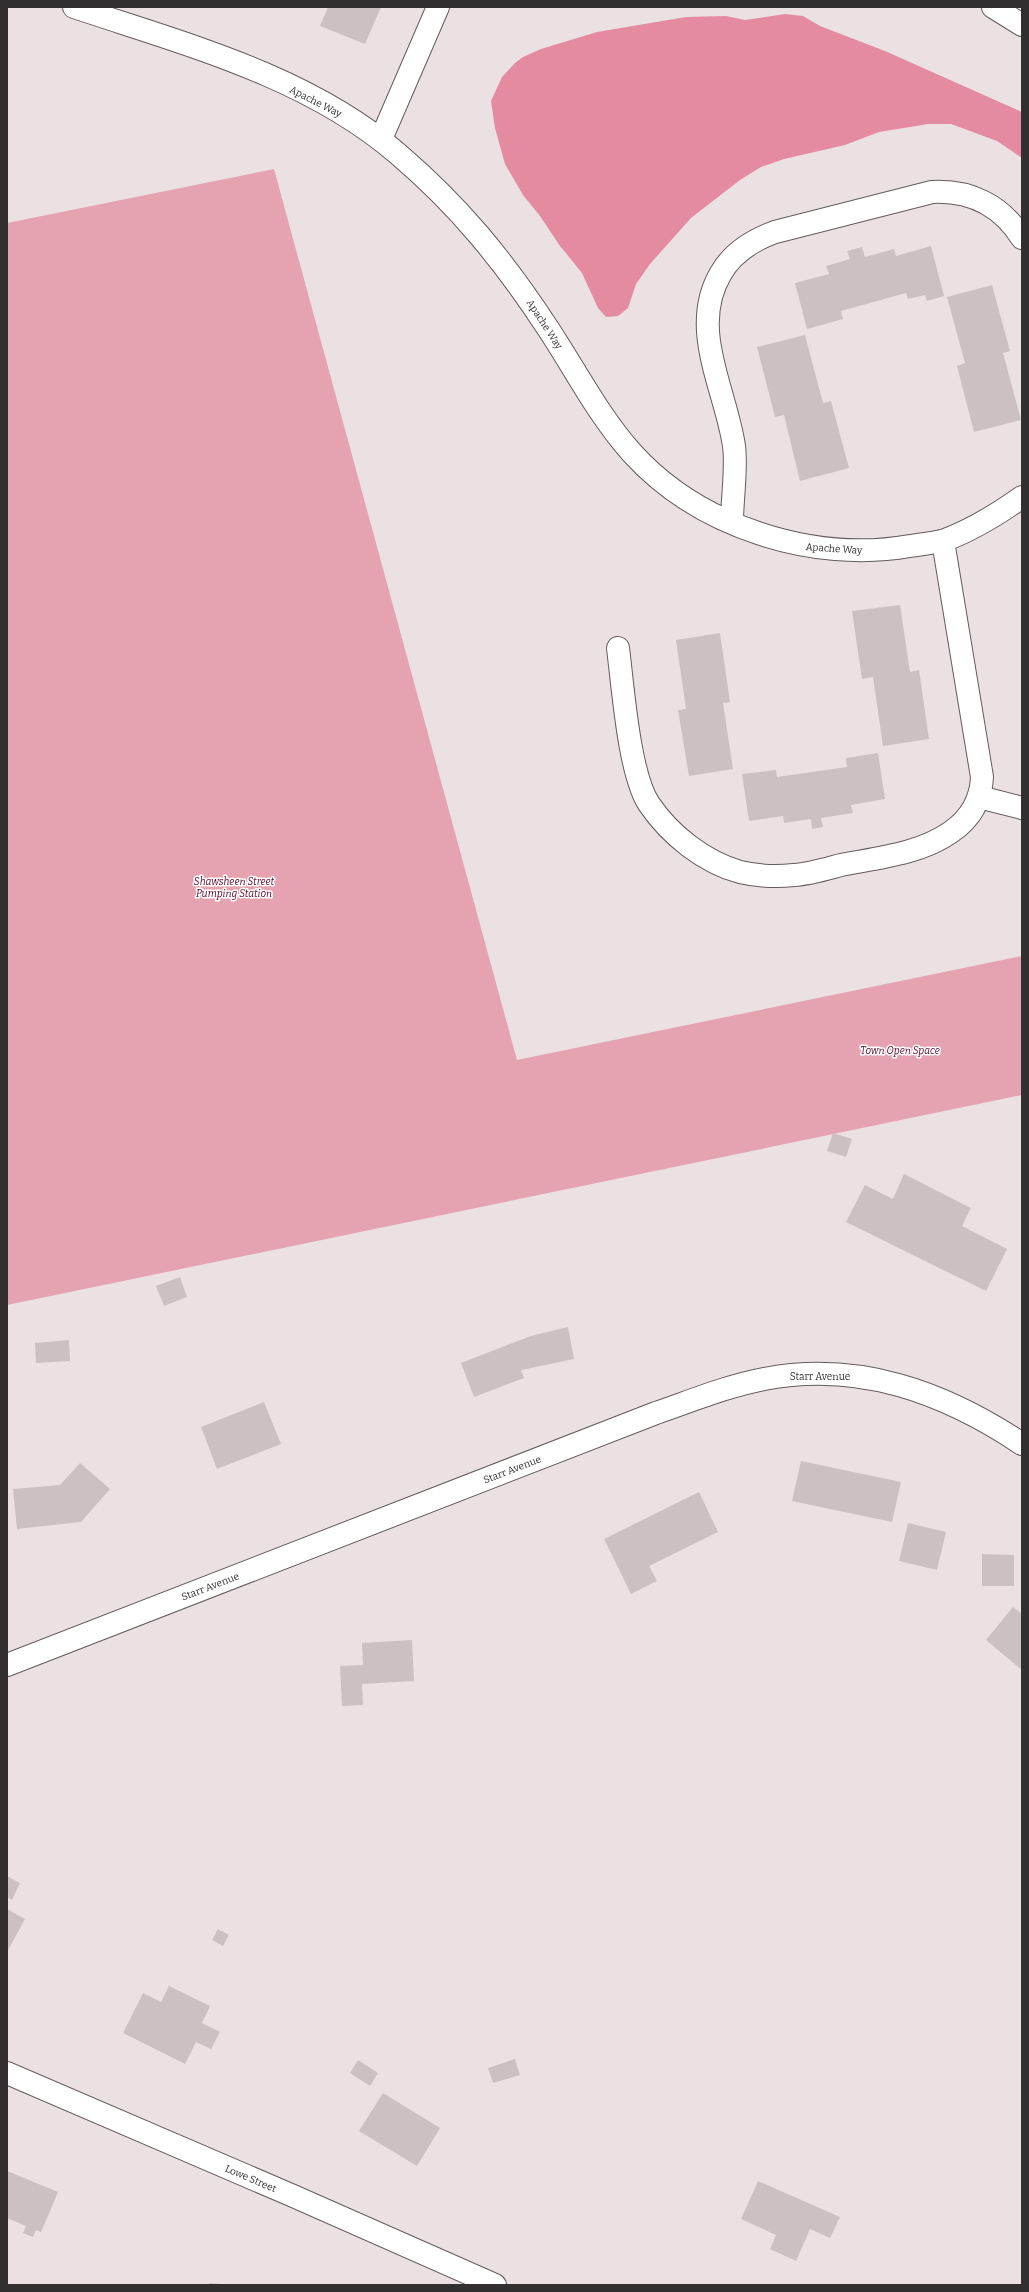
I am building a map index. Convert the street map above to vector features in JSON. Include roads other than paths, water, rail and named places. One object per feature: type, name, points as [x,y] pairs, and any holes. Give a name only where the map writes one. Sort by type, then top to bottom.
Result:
[{"type":"street","name":"Apache Way","points":[[74,7],[206,50],[273,78],[348,117],[381,139],[430,182],[463,214],[497,255],[548,328],[611,428],[634,455],[655,476],[674,490],[732,522],[783,541],[813,548],[854,551],[882,549],[943,540],[976,526],[1022,497]]},
{"type":"street","points":[[381,139],[438,7]]},
{"type":"street","points":[[993,7],[1022,25]]},
{"type":"street","points":[[732,522],[734,447],[709,343],[706,317],[711,292],[723,269],[732,258],[752,242],[776,232],[932,192],[958,193],[983,201],[1005,216],[1022,238]]},
{"type":"street","points":[[618,648],[634,761],[648,803],[677,835],[714,863],[740,872],[764,876],[795,875],[901,852],[935,842],[951,832],[971,813],[979,797],[982,777],[943,540]]},
{"type":"street","points":[[979,797],[1022,808]]},
{"type":"street","name":"Starr Avenue","points":[[7,1665],[656,1413],[725,1389],[763,1379],[797,1374],[827,1374],[861,1377],[893,1383],[918,1390],[952,1403],[976,1415],[1022,1444]]},
{"type":"street","name":"Lowe Street","points":[[7,2073],[291,2195],[495,2285]]},
{"type":"park label","name":"Shawsheen Street Pumping Station","points":[[234,886]]},
{"type":"park label","name":"Town Open Space","points":[[900,1050]]}]
